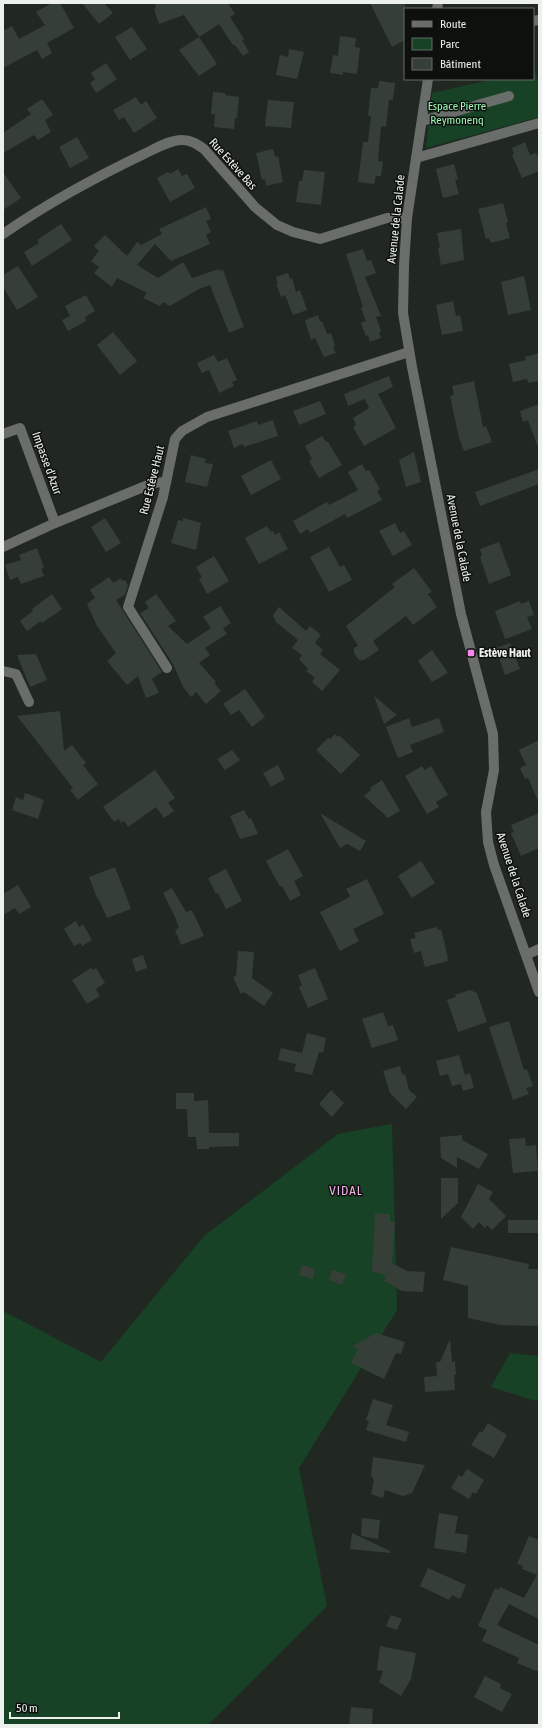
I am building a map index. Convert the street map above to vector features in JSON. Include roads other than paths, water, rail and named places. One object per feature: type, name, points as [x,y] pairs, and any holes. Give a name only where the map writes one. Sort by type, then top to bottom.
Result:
[{"type":"street","name":"Avenue de la Calade","points":[[428,80],[407,218],[403,313],[409,352],[461,614],[493,734],[494,770],[486,812],[488,842],[494,865],[539,992]]},
{"type":"street","points":[[422,121],[509,96]]},
{"type":"street","points":[[416,158],[539,123]]},
{"type":"street","name":"Rue Estève Bas","points":[[3,234],[41,210],[133,159],[163,145],[181,140],[194,142],[204,149],[255,207],[277,225],[293,232],[320,239],[386,218],[407,218]]},
{"type":"street","name":"Rue Estève Haut","points":[[167,668],[128,607],[163,497],[175,439],[191,424],[207,417],[409,352]]},
{"type":"street","name":"Impasse d'Azur","points":[[3,434],[20,428],[55,523]]},
{"type":"street","points":[[3,547],[55,523],[153,483],[166,482]]},
{"type":"street","points":[[3,671],[16,674],[29,702]]},
{"type":"street","points":[[526,955],[539,949]]},
{"type":"place","name":"Estève Haut","points":[[471,653]]},
{"type":"district","name":"VIDAL","points":[[346,1190]]},
{"type":"park label","name":"Espace Pierre Reymonenq","points":[[457,113]]}]
